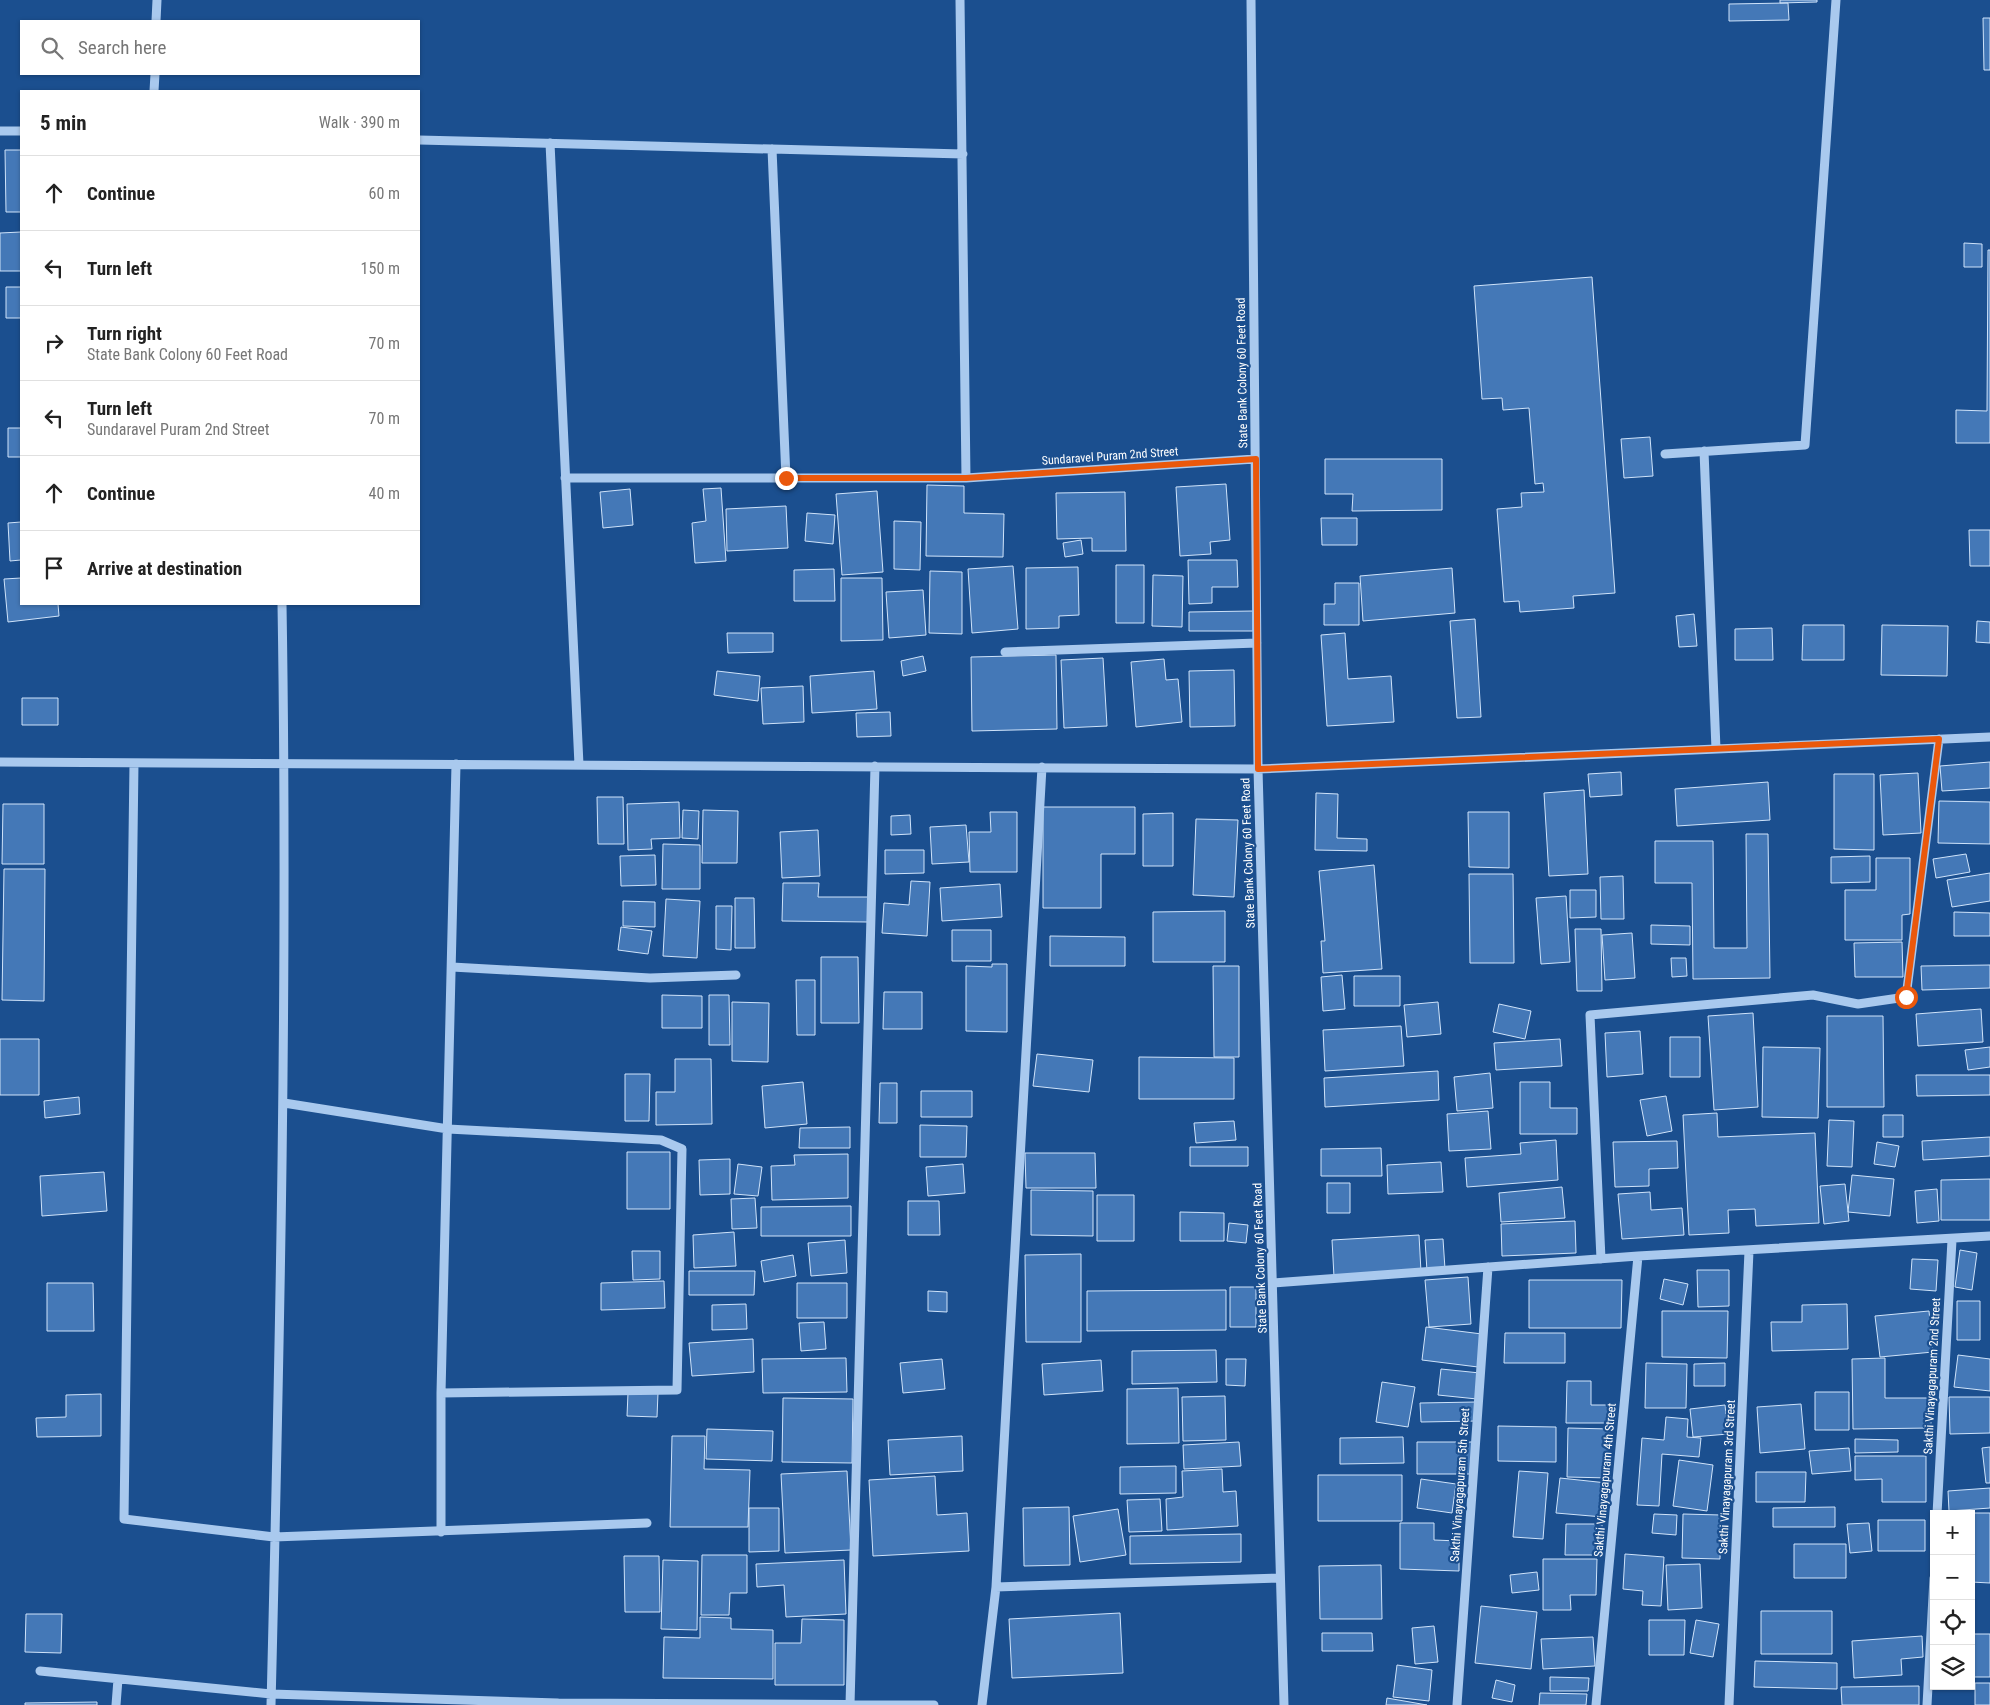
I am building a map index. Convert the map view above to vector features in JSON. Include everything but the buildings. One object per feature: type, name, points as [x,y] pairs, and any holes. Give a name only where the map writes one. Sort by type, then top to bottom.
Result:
[{"type":"street","points":[[156,20],[157,0]]},
{"type":"street","points":[[960,0],[966,478]]},
{"type":"street","name":"State Bank Colony 60 Feet Road","points":[[1250,0],[1258,769],[1284,1705]]},
{"type":"street","points":[[1665,454],[1805,445],[1836,0]]},
{"type":"street","points":[[154,75],[154,90]]},
{"type":"street","points":[[0,131],[20,131]]},
{"type":"street","points":[[420,140],[962,154]]},
{"type":"street","points":[[550,143],[579,765]]},
{"type":"street","points":[[772,148],[786,478]]},
{"type":"street","points":[[1704,451],[1716,749]]},
{"type":"street","name":"Sundaravel Puram 2nd Street","points":[[565,478],[966,478],[1256,459]]},
{"type":"street","points":[[271,1705],[284,1103],[285,764],[282,605]]},
{"type":"street","points":[[1005,652],[1257,643]]},
{"type":"street","points":[[0,762],[1258,769],[1990,737]]},
{"type":"street","points":[[1601,1259],[1590,1015],[1813,995],[1858,1004],[1906,997],[1939,739]]},
{"type":"street","points":[[134,763],[124,1519],[274,1538],[647,1524]]},
{"type":"street","points":[[441,1532],[441,1393],[456,764]]},
{"type":"street","points":[[850,1705],[875,766]]},
{"type":"street","points":[[982,1705],[996,1587],[1042,767]]},
{"type":"street","points":[[452,967],[650,978],[736,975]]},
{"type":"street","points":[[284,1103],[448,1129],[661,1140],[682,1149],[677,1390],[441,1393]]},
{"type":"street","points":[[1273,1283],[1638,1256],[1952,1240],[1990,1236]]},
{"type":"street","name":"Sakthi Vinayagapuram 2nd Street","points":[[1937,1510],[1952,1240]]},
{"type":"street","name":"Sakthi Vinayagapuram 3rd Street","points":[[1729,1705],[1749,1251]]},
{"type":"street","name":"Sakthi Vinayagapuram 4th Street","points":[[1596,1705],[1638,1256]]},
{"type":"street","name":"Sakthi Vinayagapuram 5th Street","points":[[1457,1705],[1488,1268]]},
{"type":"street","points":[[996,1587],[1280,1578]]},
{"type":"street","points":[[1927,1705],[1933,1600]]},
{"type":"street","points":[[40,1671],[271,1694],[558,1704],[934,1705]]},
{"type":"street","points":[[116,1705],[118,1679]]},
{"type":"route","points":[[786,478],[966,478],[1256,459],[1258,769],[1939,739],[1906,997]]}]
